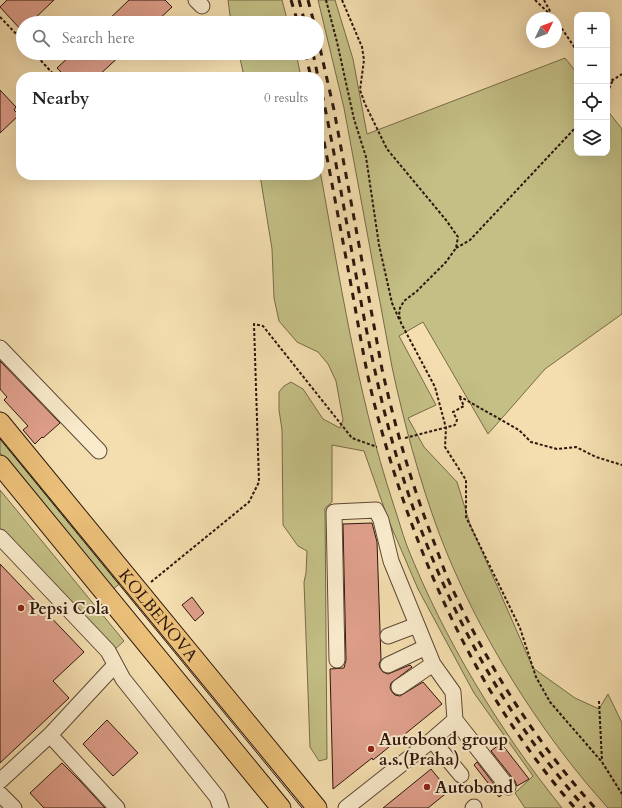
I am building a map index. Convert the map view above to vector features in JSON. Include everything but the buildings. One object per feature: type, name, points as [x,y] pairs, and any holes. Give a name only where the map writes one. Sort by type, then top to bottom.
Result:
[{"type":"main road","name":"KOLBENOVA","points":[[0,422],[317,808]]},
{"type":"main road","name":"KOLBENOVA","points":[[0,465],[281,808]]},
{"type":"lane","points":[[0,348],[99,451]]},
{"type":"lane","points":[[337,660],[334,512],[376,510],[381,520],[391,561],[433,664],[453,692],[455,720],[508,787]]},
{"type":"lane","points":[[0,537],[108,651],[114,665],[123,679],[217,797],[221,808]]},
{"type":"lane","points":[[388,636],[417,625]]},
{"type":"lane","points":[[388,665],[426,647]]},
{"type":"lane","points":[[399,686],[433,664]]},
{"type":"lane","points":[[0,781],[50,735],[114,665]]},
{"type":"lane","points":[[346,808],[455,720]]},
{"type":"lane","points":[[50,735],[117,808]]},
{"type":"lane","points":[[432,740],[461,775]]},
{"type":"lane","points":[[0,794],[14,808]]},
{"type":"path","points":[[326,0],[338,42],[354,119],[366,157],[379,245],[392,303],[435,387],[446,428],[445,447],[466,480],[466,517],[520,628],[536,676],[550,702],[602,762],[622,794]]},
{"type":"path","points":[[342,0],[362,47],[364,60],[360,90],[364,104],[387,149],[446,220],[458,237],[456,248]]},
{"type":"path","points":[[535,0],[549,12]]},
{"type":"path","points":[[544,0],[550,12]]},
{"type":"path","points":[[0,17],[16,34]]},
{"type":"path","points":[[562,29],[575,48]]},
{"type":"path","points":[[40,60],[51,72]]},
{"type":"path","points":[[610,86],[613,80],[622,74]]},
{"type":"path","points":[[401,323],[399,314],[404,300],[417,291],[446,262],[456,248],[470,240],[574,129]]},
{"type":"path","points":[[139,592],[249,502],[259,482],[254,324],[263,326],[352,438],[377,447]]},
{"type":"path","points":[[405,438],[455,425],[457,420],[453,412],[464,406],[459,399],[459,396],[518,430],[531,442],[557,449],[576,447],[596,457],[622,465]]},
{"type":"path","points":[[599,701],[602,762]]},
{"type":"shaded area","points":[[228,0],[282,0],[286,16],[230,16]]},
{"type":"shaded area","points":[[318,0],[335,0],[353,59],[367,134],[565,58],[574,69],[574,156],[610,156],[610,114],[622,129],[622,314],[545,369],[488,434],[423,322],[399,336],[436,405],[408,418],[424,447],[457,482],[470,524],[533,668],[575,698],[599,709],[608,694],[622,723],[622,808],[608,808],[582,778],[534,713],[511,678],[471,606],[439,533],[407,430],[392,367],[344,108],[324,25],[324,16],[322,16]]},
{"type":"shaded area","points":[[240,60],[297,60],[300,72],[243,72]]},
{"type":"shaded area","points":[[261,180],[322,180],[359,378],[380,462],[407,546],[438,616],[475,683],[516,747],[562,808],[525,808],[515,793],[533,776],[474,693],[418,589],[388,519],[364,451],[332,445],[332,502],[325,508],[327,759],[319,761],[310,747],[304,582],[307,551],[298,546],[283,525],[282,430],[279,410],[279,392],[284,386],[291,382],[303,389],[323,419],[340,428],[343,420],[336,381],[328,364],[318,352],[297,342],[279,321],[274,298],[272,249]]},
{"type":"shaded area","points":[[0,433],[123,581],[112,590],[54,521],[0,453]]},
{"type":"shaded area","points":[[0,490],[124,641],[113,651],[0,530]]},
{"type":"tram line","points":[[0,439],[302,808]]},
{"type":"railway","points":[[291,0],[296,16]]},
{"type":"railway","points":[[299,0],[303,16]]},
{"type":"railway","points":[[308,0],[312,16]]},
{"type":"railway","points":[[307,60],[310,72]]},
{"type":"railway","points":[[314,60],[317,72]]},
{"type":"railway","points":[[323,60],[334,110],[382,369],[392,412],[424,516],[447,577],[461,608],[494,669],[531,727],[551,755],[595,808]]},
{"type":"railway","points":[[324,103],[365,325],[383,406],[410,500],[427,546],[446,591],[491,677],[517,719],[545,759],[585,808]]},
{"type":"railway","points":[[324,140],[369,382],[391,464],[409,517],[453,621],[479,670],[507,718],[540,764],[575,808]]},
{"type":"place","name":"Pepsi Cola","points":[[21,608]]},
{"type":"place","name":"Autobond group a.s.(Praha)","points":[[371,749]]},
{"type":"place","name":"Autobond","points":[[427,787]]}]
